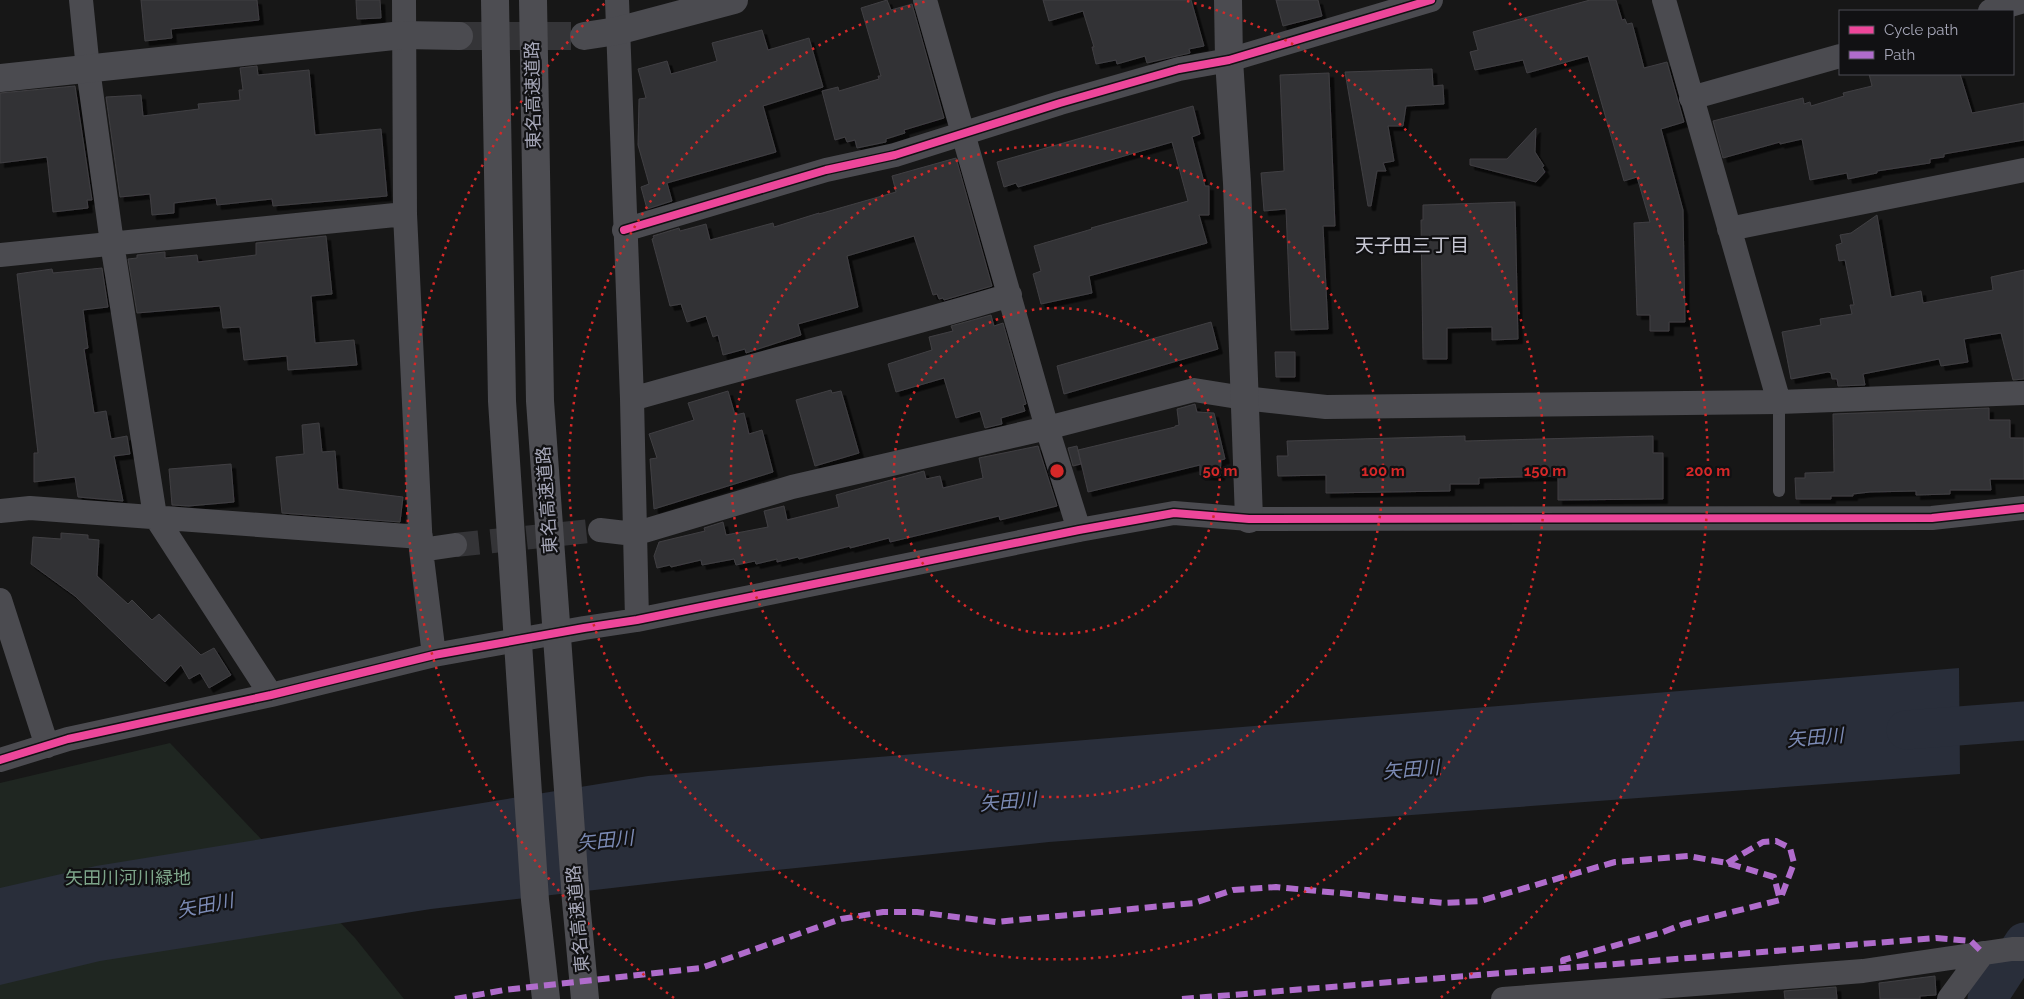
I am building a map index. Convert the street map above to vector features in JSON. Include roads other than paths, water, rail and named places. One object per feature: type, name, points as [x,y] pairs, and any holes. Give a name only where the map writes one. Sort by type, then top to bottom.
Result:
[{"type":"highway","name":"東名高速道路","points":[[495,0],[502,402],[535,900],[546,999]]},
{"type":"highway","name":"東名高速道路","points":[[533,0],[540,401],[576,901],[586,999]]},
{"type":"street","points":[[81,0],[88,69],[112,243],[155,516],[271,695]]},
{"type":"street","points":[[404,0],[405,214],[421,544],[434,655]]},
{"type":"street","points":[[617,0],[624,230],[632,399],[637,620]]},
{"type":"street","points":[[584,36],[617,31],[734,0]]},
{"type":"street","points":[[925,0],[1047,428],[1079,530]]},
{"type":"street","points":[[1228,0],[1229,60],[1237,183],[1249,519]]},
{"type":"street","points":[[624,230],[826,170],[895,155],[1060,103],[1179,69],[1229,60],[1432,0]]},
{"type":"street","points":[[1664,0],[1779,402]]},
{"type":"street","points":[[1993,10],[2024,1]]},
{"type":"street","points":[[0,78],[403,35],[459,36]]},
{"type":"street","points":[[1692,98],[1839,56]]},
{"type":"street","points":[[1729,229],[2024,170]]},
{"type":"street","points":[[0,255],[405,214]]},
{"type":"street","points":[[632,399],[714,375],[916,323],[1010,295]]},
{"type":"street","points":[[600,530],[634,534],[792,487],[1047,428],[1194,390],[1244,398],[1326,407],[1779,402],[2024,393]]},
{"type":"street","points":[[0,511],[30,508],[155,516],[421,544],[455,545]]},
{"type":"street","points":[[0,760],[68,739],[271,695],[434,655],[637,620],[1079,530],[1174,513],[1249,519],[1932,518],[2024,508]]},
{"type":"street","points":[[0,600],[47,746]]},
{"type":"street","points":[[1503,999],[1863,971],[2018,949]]},
{"type":"street","points":[[1949,999],[1983,953]]},
{"type":"lane","points":[[1779,402],[1779,491]]},
{"type":"water","points":[[1959,668],[1960,774],[1049,842],[690,879],[431,909],[100,961],[0,985],[0,888],[96,866],[648,776]]},
{"type":"waterway","name":"矢田川","points":[[1906,730],[2024,721]]},
{"type":"waterway","points":[[1987,999],[2024,942]]},
{"type":"tunnel","points":[[459,36],[584,36]]},
{"type":"tunnel","points":[[455,545],[600,530]]},
{"type":"district","name":"天子田三丁目","points":[[1412,245]]},
{"type":"park label","name":"矢田川河川緑地","points":[[128,878]]}]
